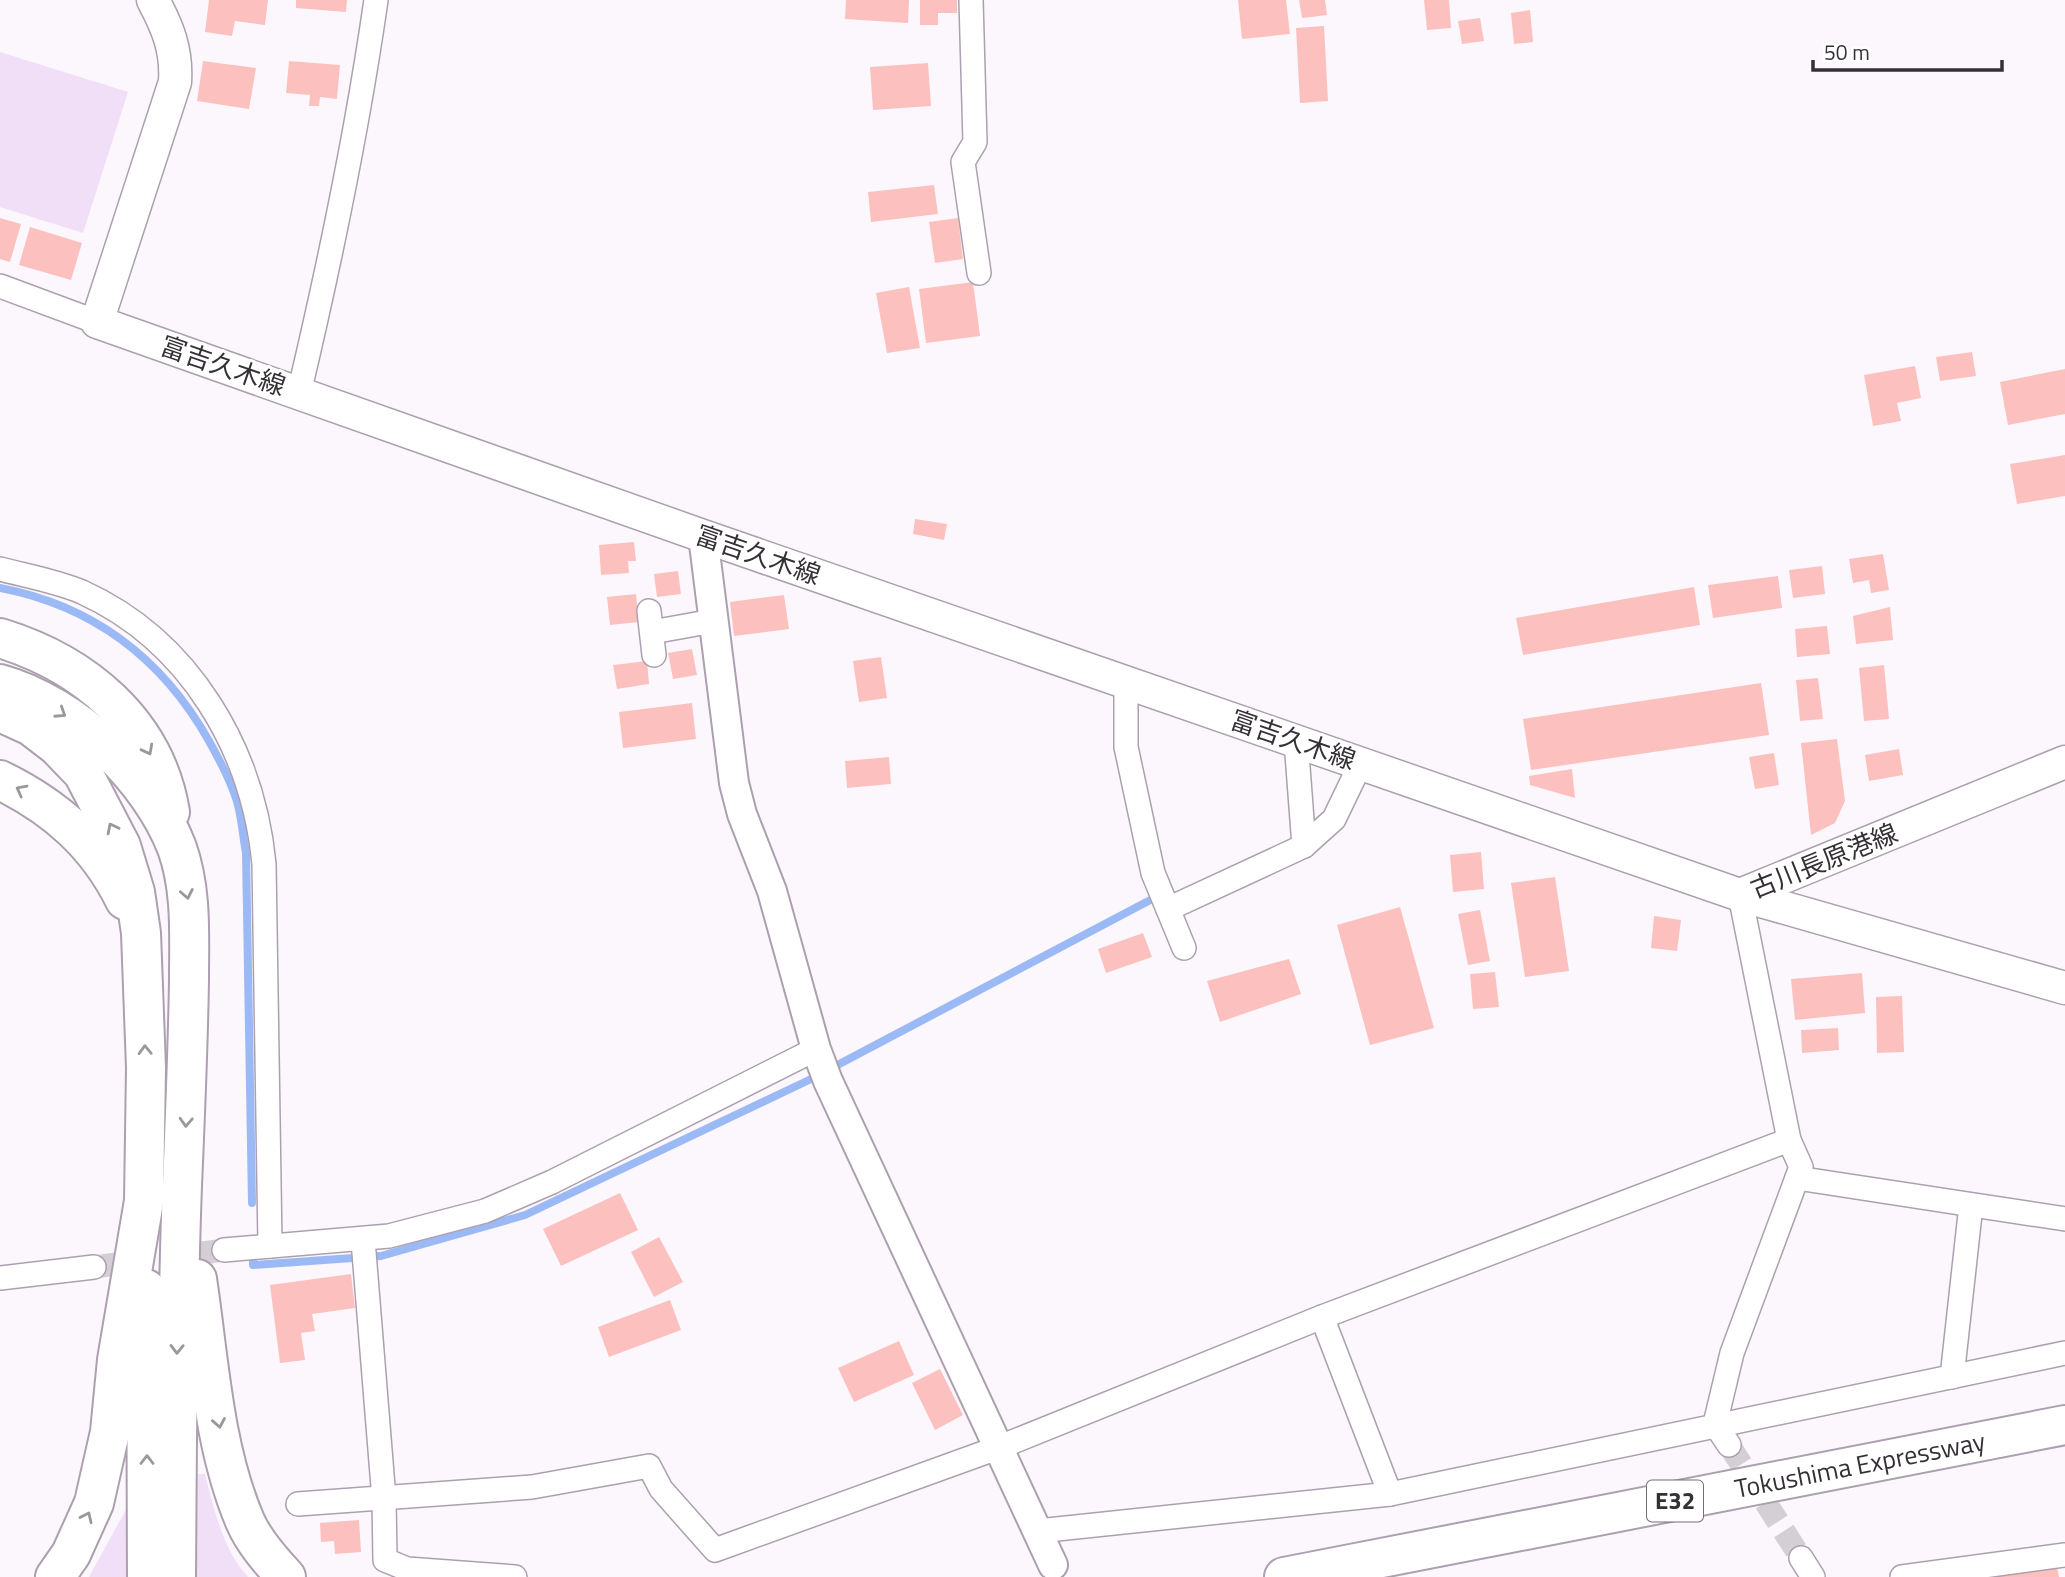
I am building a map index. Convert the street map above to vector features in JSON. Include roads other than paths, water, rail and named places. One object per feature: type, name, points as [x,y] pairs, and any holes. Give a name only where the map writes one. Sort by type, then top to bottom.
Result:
[{"type":"highway","points":[[0,638],[62,665],[95,687],[134,722],[159,769],[169,803],[189,903],[188,1069],[177,1347],[176,1577]]},
{"type":"highway","points":[[0,684],[46,703],[105,746],[155,808],[177,848]]},
{"type":"highway","points":[[0,712],[31,726],[57,746],[83,773],[121,846],[135,892],[141,933],[146,1068],[144,1201],[147,1577]]},
{"type":"highway","points":[[0,780],[48,805],[70,824],[90,847],[122,895],[141,933]]},
{"type":"highway","points":[[182,1187],[229,1477],[246,1523],[270,1560],[286,1577]]},
{"type":"highway","points":[[55,1577],[71,1553],[94,1503],[110,1432],[117,1360],[144,1201]]},
{"type":"highway","name":"Tokushima Expressway","points":[[1284,1577],[2065,1425]]},
{"type":"main road","points":[[97,322],[175,82],[176,57],[169,30],[153,0]]},
{"type":"main road","name":"富吉久木線","points":[[97,322],[703,536],[1740,895]]},
{"type":"main road","name":"古川長原港線","points":[[1740,895],[2065,762]]},
{"type":"main road","name":"古川長原港線","points":[[1740,895],[2065,988]]},
{"type":"street","points":[[299,393],[337,235],[360,115],[376,0]]},
{"type":"street","points":[[971,0],[975,142],[963,162],[979,273]]},
{"type":"street","points":[[0,286],[97,322]]},
{"type":"street","points":[[703,536],[734,783],[742,814],[772,891],[821,1064],[1053,1564]]},
{"type":"street","points":[[0,569],[83,593],[139,627],[190,676],[212,705],[239,759],[256,811],[264,864],[270,1246]]},
{"type":"street","points":[[654,656],[650,622],[713,621]]},
{"type":"street","points":[[1126,682],[1126,747],[1153,873],[1184,948]]},
{"type":"street","points":[[1296,741],[1304,846]]},
{"type":"street","points":[[1168,909],[1304,846],[1334,819],[1361,763]]},
{"type":"street","points":[[1729,1446],[1715,1424],[1732,1353],[1801,1167],[1789,1140],[1740,895]]},
{"type":"street","points":[[224,1250],[270,1246],[364,1254],[389,1236],[485,1211],[821,1064]]},
{"type":"street","points":[[298,1504],[532,1487],[649,1466],[661,1489],[715,1550],[1000,1447],[1322,1317],[1789,1140]]},
{"type":"street","points":[[1797,1178],[2065,1219]]},
{"type":"street","points":[[1952,1377],[1971,1205]]},
{"type":"street","points":[[364,1254],[384,1499],[385,1560],[407,1569],[515,1577]]},
{"type":"street","points":[[0,1278],[94,1266]]},
{"type":"street","points":[[1322,1317],[1390,1493]]},
{"type":"street","points":[[1038,1531],[1390,1493],[2065,1353]]},
{"type":"street","points":[[1902,1577],[2065,1555]]},
{"type":"waterway","points":[[0,588],[34,596],[95,622],[147,661],[190,711],[213,749],[232,789],[239,811],[246,853],[252,1203]]},
{"type":"waterway","points":[[253,1259],[253,1265],[381,1256],[525,1215],[809,1080],[1156,897]]},
{"type":"tunnel","points":[[94,1267],[224,1250]]},
{"type":"tunnel","points":[[1729,1445],[1801,1558]]}]
